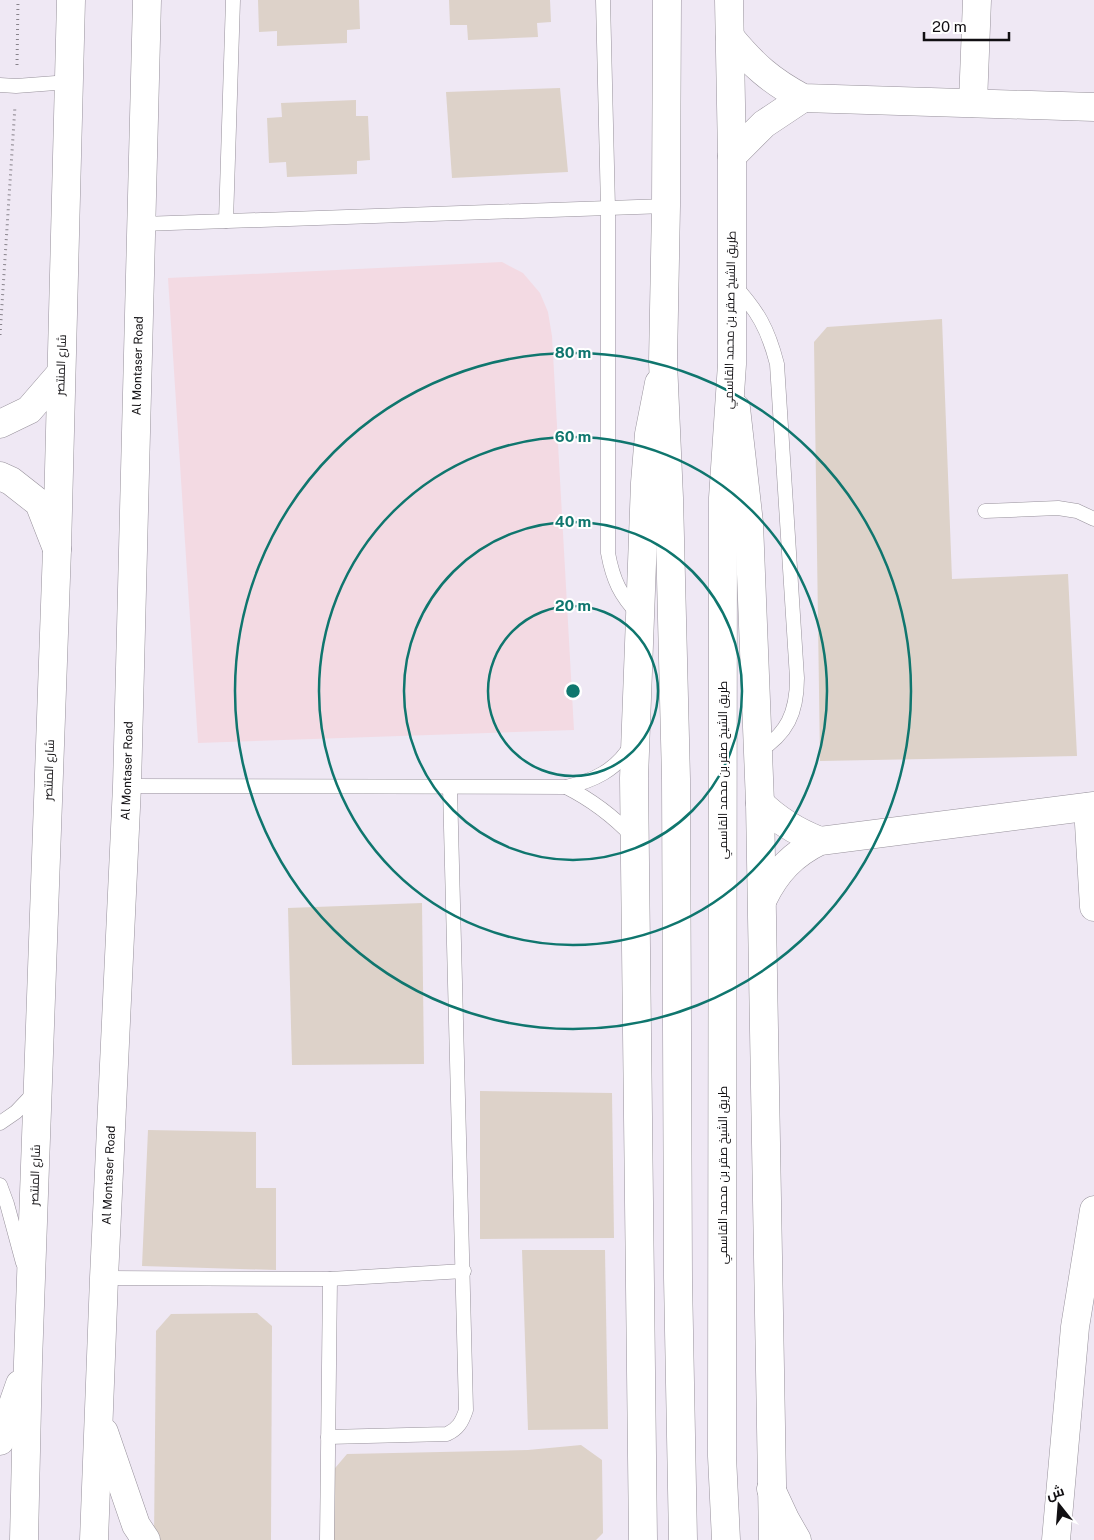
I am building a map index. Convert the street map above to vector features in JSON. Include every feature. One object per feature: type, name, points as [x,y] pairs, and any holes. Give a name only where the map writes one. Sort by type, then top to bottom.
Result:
[{"type":"main road","name":"شارع المنتصر","points":[[24,1540],[28,1362],[57,549],[71,0]]},
{"type":"main road","name":"Al Montaser Road","points":[[94,1540],[127,786],[147,0]]},
{"type":"main road","points":[[667,0],[663,362],[669,498],[676,779],[678,1268],[683,1540]]},
{"type":"main road","name":"طريق الشيخ صقر بن محمد القاسمي","points":[[726,1540],[722,1456],[723,498],[732,364],[732,156],[729,0]]},
{"type":"main road","points":[[974,103],[977,0]]},
{"type":"main road","points":[[730,37],[745,56],[762,72],[781,87],[803,98],[1094,107]]},
{"type":"main road","points":[[732,156],[764,124],[803,98]]},
{"type":"main road","points":[[641,1536],[635,838],[636,737],[649,434],[663,362]]},
{"type":"main road","points":[[732,364],[749,523],[760,803],[773,1540]]},
{"type":"main road","points":[[0,424],[29,410],[61,374]]},
{"type":"main road","points":[[0,476],[11,481],[39,503],[57,549]]},
{"type":"main road","points":[[760,803],[793,830],[820,841]]},
{"type":"main road","points":[[763,899],[770,884],[792,858],[805,848],[820,841],[1091,807],[1094,907]]},
{"type":"main road","points":[[1056,1540],[1075,1327],[1094,1210]]},
{"type":"main road","points":[[0,1441],[28,1362]]},
{"type":"main road","points":[[99,1416],[136,1525],[146,1540]]},
{"type":"main road","points":[[771,1489],[797,1540]]},
{"type":"lane","points":[[226,221],[233,0]]},
{"type":"lane","points":[[603,0],[608,208],[608,553],[618,588],[640,617]]},
{"type":"lane","points":[[0,85],[16,86],[69,82]]},
{"type":"lane","points":[[142,224],[666,206]]},
{"type":"lane","points":[[732,283],[748,300],[761,319],[771,341],[777,364],[797,668],[795,708],[789,722],[781,734],[758,752]]},
{"type":"lane","points":[[985,511],[1058,508],[1077,511],[1094,519]]},
{"type":"lane","points":[[127,786],[566,787],[595,779],[608,771],[624,756],[636,737]]},
{"type":"lane","points":[[566,787],[610,814],[635,838]]},
{"type":"lane","points":[[328,1437],[447,1434],[455,1431],[462,1422],[466,1410],[464,1271],[450,788]]},
{"type":"lane","points":[[0,1123],[16,1112],[38,1087]]},
{"type":"lane","points":[[0,1185],[31,1290]]},
{"type":"lane","points":[[104,1278],[330,1279],[464,1271]]},
{"type":"lane","points":[[327,1540],[330,1279]]},
{"type":"path","points":[[0,335],[16,86],[18,0]]},
{"type":"shaded area","points":[[502,262],[523,273],[540,293],[548,312],[552,336],[574,730],[198,743],[168,278]]},
{"type":"building","points":[[258,0],[359,0],[360,29],[347,30],[347,43],[277,46],[277,31],[259,32]]},
{"type":"building","points":[[449,0],[550,0],[551,22],[537,23],[538,37],[468,40],[467,25],[450,25]]},
{"type":"building","points":[[560,88],[568,172],[452,178],[446,92]]},
{"type":"building","points":[[356,100],[356,116],[368,116],[370,160],[357,161],[357,174],[287,177],[286,162],[269,163],[267,118],[282,117],[281,103]]},
{"type":"building","points":[[942,319],[952,579],[1068,574],[1077,756],[820,761],[814,342],[827,327]]},
{"type":"building","points":[[422,903],[424,1064],[292,1065],[288,908]]},
{"type":"building","points":[[480,1091],[612,1093],[614,1238],[480,1239]]},
{"type":"building","points":[[148,1130],[256,1132],[256,1188],[276,1188],[276,1270],[142,1266]]},
{"type":"building","points":[[522,1250],[605,1250],[608,1429],[528,1430]]},
{"type":"building","points":[[257,1313],[272,1326],[271,1540],[154,1540],[156,1331],[171,1314]]},
{"type":"building","points":[[581,1445],[602,1460],[603,1533],[596,1540],[334,1540],[330,1474],[347,1454],[528,1450]]}]
